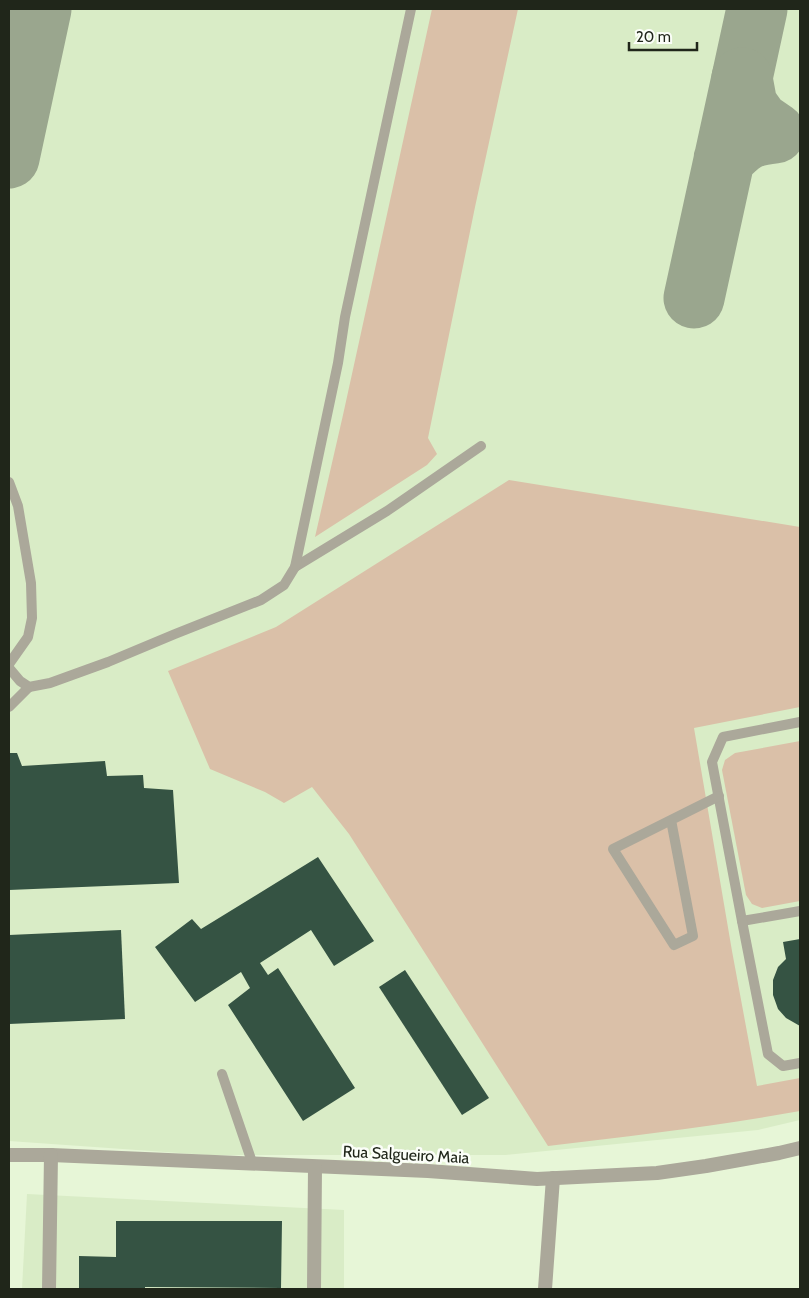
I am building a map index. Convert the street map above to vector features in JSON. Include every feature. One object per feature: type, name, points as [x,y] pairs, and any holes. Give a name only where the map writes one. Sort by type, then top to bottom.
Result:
[{"type":"street","name":"Rua Salgueiro Maia","points":[[9,1155],[51,1155],[253,1165],[316,1166],[553,1178],[657,1173],[706,1166],[800,1148]]},
{"type":"street","points":[[50,1289],[51,1155]]},
{"type":"street","points":[[314,1289],[316,1166]]},
{"type":"street","points":[[545,1289],[553,1178]]},
{"type":"lane","points":[[9,707],[29,687],[50,683],[108,662],[261,600],[284,585],[295,567],[338,363],[345,317],[411,9]]},
{"type":"lane","points":[[295,567],[387,511],[481,446]]},
{"type":"lane","points":[[9,482],[18,506],[31,583],[32,618],[28,636],[9,664]]},
{"type":"lane","points":[[9,668],[20,681],[29,687]]},
{"type":"lane","points":[[800,722],[723,736],[712,762],[768,1054],[783,1066],[800,1063]]},
{"type":"lane","points":[[671,820],[693,936],[674,945],[613,849],[718,796]]},
{"type":"lane","points":[[742,922],[800,911]]},
{"type":"lane","points":[[222,1074],[253,1165]]},
{"type":"shaded area","points":[[9,9],[800,9],[800,1120],[758,1130],[506,1155],[208,1155],[9,1141]]},
{"type":"shaded area","points":[[432,9],[518,9],[428,438],[437,454],[427,465],[315,537],[343,415]]},
{"type":"shaded area","points":[[509,480],[800,527],[800,707],[694,728],[757,1086],[800,1078],[800,1111],[706,1126],[548,1146],[349,834],[312,787],[284,803],[265,792],[210,769],[168,671],[276,627]]},
{"type":"shaded area","points":[[800,741],[800,901],[762,908],[752,904],[746,895],[722,770],[725,760],[735,753]]},
{"type":"shaded area","points":[[27,1194],[344,1210],[344,1289],[22,1289]]},
{"type":"building","points":[[9,753],[17,753],[22,766],[105,761],[107,776],[143,775],[144,788],[173,790],[179,883],[9,890]]},
{"type":"building","points":[[318,857],[374,941],[334,966],[311,930],[260,963],[268,975],[278,968],[355,1088],[303,1121],[228,1005],[250,988],[241,972],[195,1002],[155,947],[192,919],[201,929]]},
{"type":"building","points":[[121,930],[125,1019],[9,1024],[9,935]]},
{"type":"building","points":[[800,939],[800,1026],[786,1018],[778,1009],[773,995],[773,980],[778,967],[786,959],[783,942]]},
{"type":"building","points":[[405,970],[489,1098],[462,1115],[379,987]]},
{"type":"building","points":[[116,1221],[282,1221],[281,1288],[145,1287],[145,1289],[79,1289],[79,1256],[116,1257]]},
{"type":"taxiway","points":[[9,158],[41,9]]},
{"type":"taxiway","points":[[742,78],[757,9]]},
{"type":"taxiway","points":[[694,298],[742,78],[747,105],[759,122],[775,133],[746,140],[736,147],[731,153],[724,159]]}]
